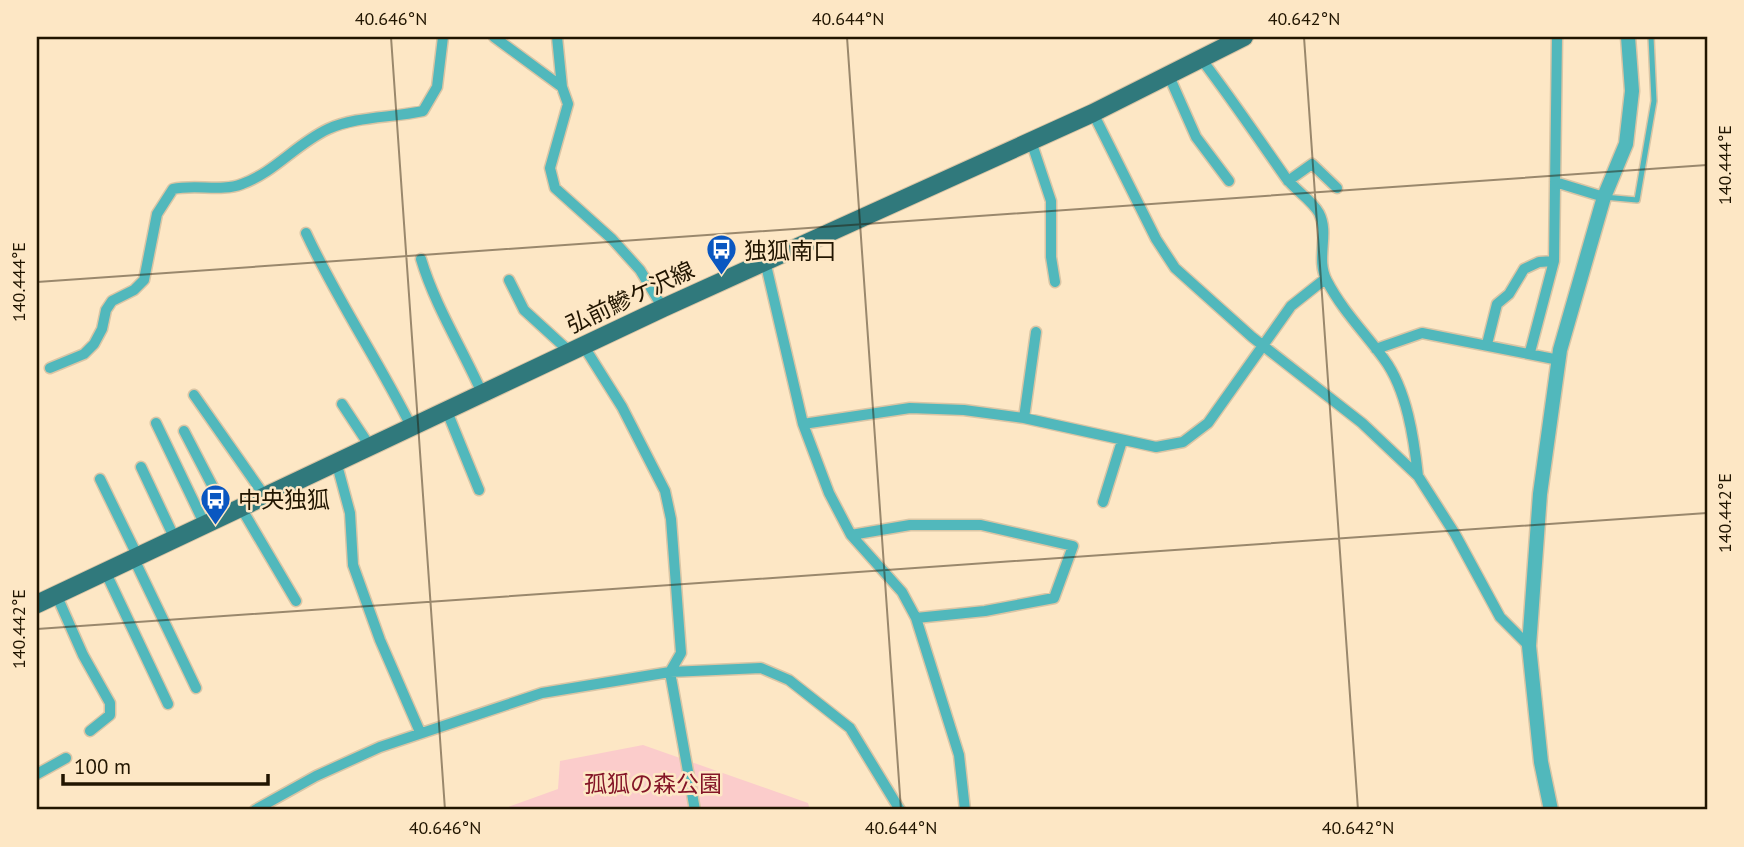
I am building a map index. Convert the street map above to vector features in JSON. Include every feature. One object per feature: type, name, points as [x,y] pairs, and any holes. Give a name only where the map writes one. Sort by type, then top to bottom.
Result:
[{"type":"main road","name":"弘前鰺ケ沢線","points":[[37,604],[663,308],[1093,113],[1244,37]]},
{"type":"street","points":[[50,368],[84,354],[94,344],[102,329],[106,310],[112,301],[134,290],[144,280],[157,214],[173,189],[189,185],[239,186],[269,172],[300,144],[327,129],[341,124],[423,111],[437,87],[443,37]]},
{"type":"street","points":[[494,37],[562,87]]},
{"type":"street","points":[[557,37],[562,87],[568,104],[550,168],[555,188],[612,239],[640,270],[663,308]]},
{"type":"street","points":[[1530,352],[1555,261],[1557,37]]},
{"type":"street","points":[[1551,810],[1541,762],[1529,646],[1540,494],[1559,360],[1604,197],[1626,144],[1632,91],[1628,37]]},
{"type":"street","points":[[1202,60],[1288,181],[1319,213],[1322,230],[1319,260],[1325,279],[1345,311],[1386,361],[1401,396],[1415,446],[1418,476]]},
{"type":"street","points":[[1169,76],[1196,137],[1229,181]]},
{"type":"street","points":[[1093,113],[1156,239],[1175,268],[1264,346],[1362,423],[1418,476],[1455,534],[1500,617],[1529,646]]},
{"type":"street","points":[[1031,141],[1051,201],[1051,257],[1055,282]]},
{"type":"street","points":[[1288,181],[1312,164],[1337,188]]},
{"type":"street","points":[[1555,182],[1604,197]]},
{"type":"street","points":[[306,233],[346,313],[391,385],[411,426]]},
{"type":"street","points":[[421,259],[432,295],[455,333],[482,393]]},
{"type":"street","points":[[765,261],[803,425],[829,493],[851,535],[902,592],[916,618],[959,755],[965,810]]},
{"type":"street","points":[[1487,344],[1497,304],[1509,294],[1524,269],[1539,262],[1555,261]]},
{"type":"street","points":[[803,425],[910,408],[964,410],[1024,418],[1156,447],[1183,442],[1209,424],[1291,306],[1325,279]]},
{"type":"street","points":[[509,281],[524,310],[577,349],[622,407],[665,491],[671,519],[681,653],[670,672],[695,810]]},
{"type":"street","points":[[1024,418],[1035,332]]},
{"type":"street","points":[[1376,349],[1422,333],[1530,352],[1559,360]]},
{"type":"street","points":[[194,396],[264,495]]},
{"type":"street","points":[[342,404],[369,445]]},
{"type":"street","points":[[446,409],[479,490]]},
{"type":"street","points":[[156,423],[204,523]]},
{"type":"street","points":[[184,431],[296,601]]},
{"type":"street","points":[[1102,502],[1122,441]]},
{"type":"street","points":[[336,461],[350,513],[353,565],[380,640],[420,732]]},
{"type":"street","points":[[141,467],[174,537]]},
{"type":"street","points":[[100,479],[196,688]]},
{"type":"street","points":[[851,535],[910,525],[981,524],[1073,545],[1054,598],[985,611],[916,618]]},
{"type":"street","points":[[105,571],[168,704]]},
{"type":"street","points":[[56,594],[83,655],[110,703],[110,715],[90,731]]},
{"type":"street","points":[[255,810],[316,776],[420,732],[481,716],[542,693],[670,672],[761,668],[789,680],[806,697],[850,728],[900,810]]},
{"type":"street","points":[[37,774],[66,758]]},
{"type":"lane","points":[[1604,197],[1637,200],[1654,101],[1651,37]]},
{"type":"green space","name":"孤狐の森公園","points":[[643,745],[808,803],[810,810],[500,810],[558,789],[560,761]]},
{"type":"place","name":"独狐南口","points":[[721,277]]},
{"type":"place","name":"中央独狐","points":[[215,526]]}]
